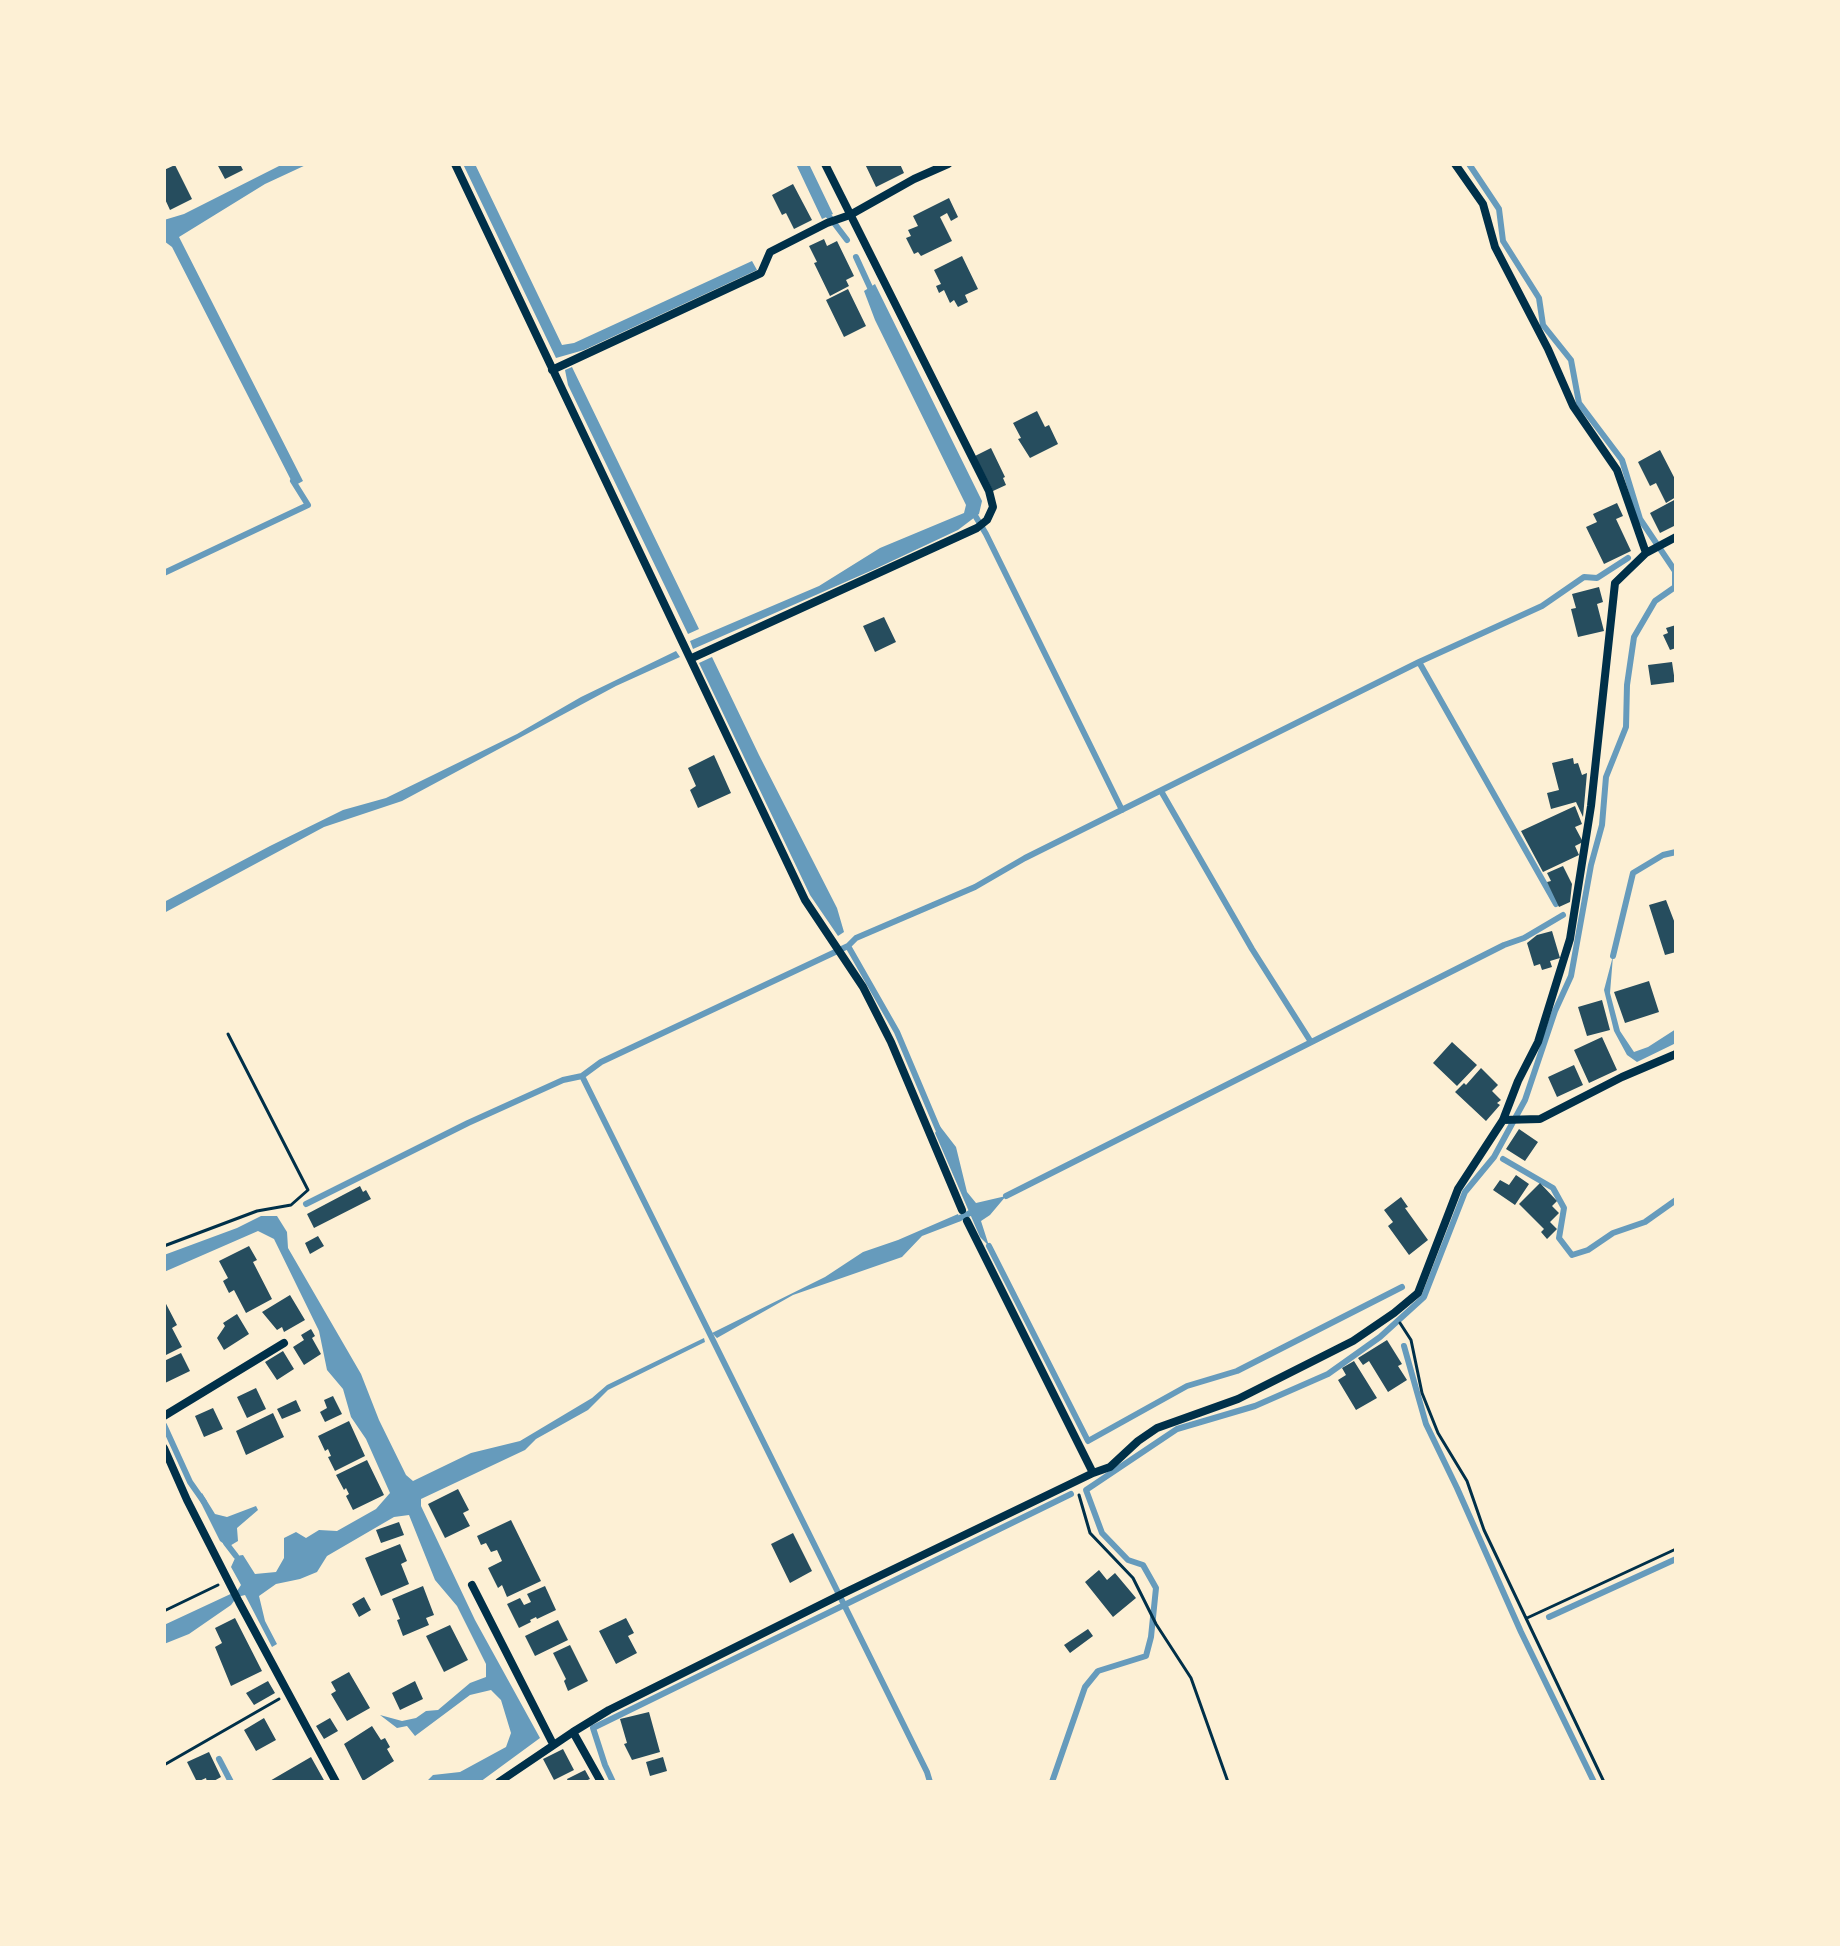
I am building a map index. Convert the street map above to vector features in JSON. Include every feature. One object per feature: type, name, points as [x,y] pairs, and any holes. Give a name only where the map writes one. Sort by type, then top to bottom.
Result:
[{"type":"street","points":[[455,164],[805,900],[863,987],[891,1042],[962,1210]]},
{"type":"street","points":[[691,656],[977,528],[987,520],[993,507],[989,491],[825,164]]},
{"type":"street","points":[[552,370],[761,273],[770,252],[948,164]]},
{"type":"street","points":[[1455,164],[1483,204],[1495,247],[1548,349],[1573,406],[1617,470],[1649,551]]},
{"type":"street","points":[[499,1782],[609,1710],[1075,1481],[1110,1467],[1157,1428],[1238,1399],[1353,1341],[1418,1293],[1458,1189],[1503,1120],[1538,1042],[1570,939],[1591,806],[1615,583],[1649,551],[1676,537]]},
{"type":"street","points":[[1503,1120],[1540,1119],[1622,1077],[1676,1054]]},
{"type":"street","points":[[967,1221],[1093,1473]]},
{"type":"street","points":[[165,1415],[284,1343]]},
{"type":"street","points":[[164,1448],[239,1602],[336,1782]]},
{"type":"street","points":[[472,1585],[553,1744]]},
{"type":"street","points":[[573,1732],[601,1782]]},
{"type":"path","points":[[164,1246],[257,1211],[291,1205],[308,1190],[228,1034]]},
{"type":"path","points":[[1402,1326],[1411,1340],[1422,1393],[1438,1433],[1467,1481],[1484,1530],[1604,1782]]},
{"type":"path","points":[[1075,1481],[1090,1533],[1133,1578],[1149,1612],[1191,1678],[1228,1782]]},
{"type":"path","points":[[1526,1619],[1676,1549]]},
{"type":"path","points":[[164,1611],[230,1583]]},
{"type":"path","points":[[164,1765],[213,1740],[289,1693]]},
{"type":"water","points":[[283,164],[308,164],[265,184],[179,237],[303,481],[294,486],[172,247],[164,241],[164,220],[184,214]]},
{"type":"water","points":[[463,164],[475,164],[562,345],[574,343],[752,261],[757,270],[584,350],[556,358]]},
{"type":"water","points":[[796,164],[809,164],[833,214],[822,219]]},
{"type":"water","points":[[875,284],[982,501],[979,514],[958,530],[693,649],[690,641],[819,586],[880,548],[964,513],[966,505],[875,320],[864,291]]},
{"type":"water","points":[[572,367],[699,629],[688,634],[568,385],[565,370]]},
{"type":"water","points":[[676,651],[680,657],[616,686],[402,801],[324,827],[164,913],[164,902],[270,846],[343,810],[386,798]]},
{"type":"water","points":[[712,657],[837,908],[844,932],[838,936],[810,895],[699,663]]},
{"type":"water","points":[[1613,956],[1610,993],[1620,1031],[1634,1052],[1676,1029],[1676,1043],[1637,1062],[1627,1055],[1614,1031],[1604,990]]},
{"type":"water","points":[[939,1125],[956,1147],[967,1192],[976,1203],[1006,1196],[981,1221],[989,1246],[980,1237],[935,1133]]},
{"type":"water","points":[[958,1214],[961,1221],[922,1236],[902,1257],[793,1295],[717,1338],[712,1333],[825,1277],[863,1252]]},
{"type":"water","points":[[261,1216],[277,1216],[287,1232],[288,1248],[361,1374],[379,1420],[406,1475],[413,1481],[471,1453],[520,1441],[592,1398],[607,1385],[704,1338],[705,1342],[608,1390],[588,1410],[536,1439],[525,1450],[421,1499],[421,1506],[475,1620],[540,1738],[480,1782],[426,1782],[433,1775],[460,1772],[506,1747],[511,1733],[501,1700],[491,1690],[470,1695],[415,1736],[407,1726],[397,1728],[380,1715],[402,1721],[416,1718],[426,1711],[438,1710],[470,1683],[486,1677],[486,1664],[457,1606],[435,1580],[409,1515],[394,1517],[327,1556],[317,1572],[276,1584],[259,1596],[265,1621],[277,1644],[272,1647],[245,1595],[237,1597],[231,1605],[189,1634],[164,1644],[164,1625],[237,1591],[241,1585],[231,1567],[236,1556],[243,1555],[255,1574],[276,1572],[284,1558],[284,1538],[296,1532],[306,1538],[319,1530],[337,1531],[376,1509],[390,1493],[366,1439],[351,1417],[343,1389],[327,1370],[319,1331],[274,1239],[258,1231],[164,1272],[164,1255]]},
{"type":"water","points":[[202,1493],[215,1514],[227,1517],[256,1506],[258,1510],[237,1528],[238,1541],[228,1547],[220,1541],[198,1497]]},
{"type":"building","points":[[217,164],[240,164],[243,170],[225,179]]},
{"type":"building","points":[[865,164],[900,164],[904,173],[876,187]]},
{"type":"building","points":[[175,165],[192,199],[170,210],[164,197],[164,170]]},
{"type":"building","points":[[793,184],[812,220],[794,229],[786,213],[782,215],[772,195]]},
{"type":"building","points":[[949,198],[958,217],[951,221],[947,213],[940,217],[952,241],[921,256],[918,252],[914,254],[906,238],[911,236],[908,230],[918,226],[913,216]]},
{"type":"building","points":[[824,239],[827,246],[837,241],[854,276],[846,280],[849,286],[830,296],[809,246]]},
{"type":"building","points":[[962,256],[978,289],[965,295],[968,302],[958,307],[954,300],[950,303],[944,290],[939,293],[936,286],[941,284],[934,270]]},
{"type":"building","points":[[848,289],[866,326],[844,337],[826,300]]},
{"type":"building","points":[[1037,411],[1045,427],[1049,425],[1058,444],[1030,458],[1018,439],[1021,438],[1013,423]]},
{"type":"building","points":[[991,448],[1006,485],[993,491],[975,456]]},
{"type":"building","points":[[1660,450],[1676,481],[1676,497],[1666,503],[1656,483],[1650,486],[1638,462]]},
{"type":"building","points":[[1676,499],[1676,525],[1660,533],[1650,513]]},
{"type":"building","points":[[1617,503],[1623,516],[1616,519],[1631,551],[1604,564],[1586,527],[1597,522],[1593,514]]},
{"type":"building","points":[[1599,587],[1603,602],[1597,604],[1604,631],[1578,637],[1571,609],[1576,608],[1572,594]]},
{"type":"building","points":[[884,617],[896,642],[875,652],[863,626]]},
{"type":"building","points":[[1676,625],[1676,648],[1670,650],[1663,635],[1668,633],[1666,628]]},
{"type":"building","points":[[1672,662],[1675,682],[1651,685],[1648,665]]},
{"type":"building","points":[[714,755],[731,793],[698,808],[690,790],[696,786],[688,768]]},
{"type":"building","points":[[1573,758],[1582,775],[1587,773],[1583,817],[1576,802],[1551,809],[1547,793],[1559,790],[1552,763]]},
{"type":"building","points":[[1575,806],[1582,824],[1575,827],[1583,842],[1575,846],[1579,855],[1543,872],[1521,831]]},
{"type":"building","points":[[1563,866],[1572,884],[1570,902],[1559,907],[1547,882],[1551,881],[1547,873]]},
{"type":"building","points":[[1666,900],[1676,926],[1676,952],[1665,955],[1649,905]]},
{"type":"building","points":[[1552,931],[1560,958],[1550,961],[1552,967],[1542,970],[1540,964],[1534,966],[1527,943],[1537,935]]},
{"type":"building","points":[[1649,981],[1659,1012],[1625,1023],[1614,992]]},
{"type":"building","points":[[1602,1000],[1610,1030],[1587,1036],[1578,1007]]},
{"type":"building","points":[[1602,1037],[1617,1070],[1589,1083],[1574,1050]]},
{"type":"building","points":[[1452,1042],[1477,1065],[1457,1086],[1433,1063]]},
{"type":"building","points":[[1574,1065],[1583,1085],[1557,1097],[1548,1077]]},
{"type":"building","points":[[1481,1068],[1498,1085],[1492,1091],[1501,1100],[1486,1121],[1455,1092]]},
{"type":"building","points":[[1519,1129],[1538,1142],[1525,1161],[1506,1149]]},
{"type":"building","points":[[1516,1175],[1529,1184],[1515,1205],[1493,1190],[1500,1180],[1509,1185]]},
{"type":"building","points":[[1540,1183],[1557,1201],[1552,1206],[1559,1213],[1550,1222],[1557,1229],[1547,1239],[1541,1232],[1544,1229],[1519,1204]]},
{"type":"building","points":[[360,1186],[371,1199],[314,1228],[307,1214]]},
{"type":"building","points":[[1401,1197],[1408,1207],[1405,1208],[1428,1240],[1409,1255],[1388,1226],[1393,1222],[1384,1210]]},
{"type":"building","points":[[318,1236],[324,1246],[310,1254],[305,1243]]},
{"type":"building","points":[[249,1246],[257,1260],[253,1262],[272,1299],[246,1313],[234,1290],[229,1293],[223,1281],[228,1278],[219,1261]]},
{"type":"building","points":[[290,1295],[305,1320],[284,1332],[282,1327],[277,1330],[262,1312]]},
{"type":"building","points":[[164,1300],[177,1325],[172,1328],[182,1347],[164,1356]]},
{"type":"building","points":[[237,1314],[249,1334],[224,1350],[217,1338],[225,1326],[223,1323]]},
{"type":"building","points":[[311,1329],[315,1336],[312,1338],[321,1354],[304,1365],[293,1347],[304,1340],[301,1335]]},
{"type":"building","points":[[1387,1340],[1402,1364],[1398,1366],[1407,1380],[1388,1392],[1369,1361],[1363,1365],[1358,1358]]},
{"type":"building","points":[[283,1351],[294,1369],[277,1380],[265,1362]]},
{"type":"building","points":[[181,1353],[190,1371],[165,1383],[164,1361]]},
{"type":"building","points":[[1354,1361],[1377,1398],[1356,1410],[1338,1380],[1346,1375],[1342,1368]]},
{"type":"building","points":[[256,1388],[266,1409],[247,1418],[237,1397]]},
{"type":"building","points":[[333,1396],[342,1414],[325,1422],[320,1412],[327,1408],[324,1400]]},
{"type":"building","points":[[296,1400],[301,1411],[282,1419],[277,1409]]},
{"type":"building","points":[[213,1408],[223,1429],[204,1437],[195,1416]]},
{"type":"building","points":[[273,1413],[284,1437],[246,1455],[236,1431]]},
{"type":"building","points":[[349,1421],[365,1456],[335,1471],[328,1457],[331,1456],[328,1449],[325,1451],[318,1436]]},
{"type":"building","points":[[367,1460],[384,1495],[353,1510],[346,1496],[349,1494],[336,1475]]},
{"type":"building","points":[[458,1489],[469,1510],[463,1513],[470,1526],[445,1538],[428,1504]]},
{"type":"building","points":[[511,1520],[541,1581],[507,1597],[502,1585],[498,1588],[488,1568],[502,1561],[497,1550],[491,1552],[486,1543],[481,1545],[477,1536]]},
{"type":"building","points":[[399,1522],[404,1535],[381,1543],[376,1530]]},
{"type":"building","points":[[793,1533],[812,1571],[790,1583],[771,1544]]},
{"type":"building","points":[[400,1544],[407,1561],[401,1564],[409,1584],[381,1596],[365,1558]]},
{"type":"building","points":[[1099,1570],[1107,1580],[1115,1573],[1136,1598],[1113,1617],[1085,1582]]},
{"type":"building","points":[[423,1586],[434,1615],[426,1618],[429,1625],[403,1636],[392,1599]]},
{"type":"building","points":[[545,1586],[556,1610],[536,1617],[519,1628],[507,1604],[520,1598],[524,1605],[531,1602],[527,1594]]},
{"type":"building","points":[[364,1597],[371,1610],[359,1617],[352,1604]]},
{"type":"building","points":[[235,1618],[262,1671],[231,1686],[215,1647],[222,1643],[215,1628]]},
{"type":"building","points":[[626,1618],[634,1633],[628,1636],[637,1653],[616,1664],[599,1631]]},
{"type":"building","points":[[558,1620],[568,1640],[535,1656],[525,1636]]},
{"type":"building","points":[[450,1625],[468,1660],[444,1672],[426,1636]]},
{"type":"building","points":[[1088,1629],[1093,1636],[1070,1653],[1064,1645]]},
{"type":"building","points":[[570,1645],[588,1681],[568,1691],[566,1679],[553,1653]]},
{"type":"building","points":[[349,1672],[370,1708],[347,1721],[331,1694],[336,1691],[331,1682]]},
{"type":"building","points":[[268,1681],[275,1693],[254,1705],[246,1693]]},
{"type":"building","points":[[415,1681],[423,1699],[400,1710],[392,1693]]},
{"type":"building","points":[[649,1712],[660,1752],[632,1760],[624,1744],[627,1743],[620,1719]]},
{"type":"building","points":[[264,1718],[276,1740],[256,1751],[244,1730]]},
{"type":"building","points":[[330,1718],[338,1731],[324,1739],[316,1726]]},
{"type":"building","points":[[372,1726],[381,1740],[385,1738],[394,1761],[363,1781],[344,1744]]},
{"type":"building","points":[[563,1749],[574,1770],[554,1780],[543,1759]]},
{"type":"building","points":[[209,1752],[221,1777],[212,1782],[207,1782],[206,1778],[197,1782],[187,1762]]},
{"type":"building","points":[[311,1757],[325,1782],[268,1782]]},
{"type":"building","points":[[663,1757],[667,1771],[650,1776],[646,1762]]},
{"type":"building","points":[[585,1770],[590,1779],[568,1782],[567,1779]]},
{"type":"waterway","points":[[1052,1782],[1085,1687],[1098,1671],[1146,1656],[1151,1637],[1156,1588],[1143,1565],[1128,1560],[1102,1533],[1086,1490],[1177,1429],[1255,1406],[1328,1374],[1380,1337],[1424,1297],[1465,1192],[1494,1157],[1525,1100],[1555,1011],[1571,976],[1591,865],[1602,825],[1606,777],[1626,727],[1627,685],[1634,637],[1655,601],[1675,587],[1675,571],[1640,519],[1622,460],[1579,403],[1571,360],[1543,325],[1539,298],[1503,241],[1499,209],[1469,164]]},
{"type":"waterway","points":[[825,211],[847,240]]},
{"type":"waterway","points":[[856,257],[873,294]]},
{"type":"waterway","points":[[164,573],[308,505],[293,481]]},
{"type":"waterway","points":[[976,517],[1122,810]]},
{"type":"waterway","points":[[848,946],[856,938],[975,887],[1025,858],[1419,662],[1542,606],[1584,577],[1597,578],[1628,558]]},
{"type":"waterway","points":[[1419,662],[1556,904]]},
{"type":"waterway","points":[[1161,791],[1252,949],[1311,1042]]},
{"type":"waterway","points":[[1613,956],[1633,873],[1663,855],[1676,852]]},
{"type":"waterway","points":[[1006,1196],[1504,945],[1524,938],[1563,915]]},
{"type":"waterway","points":[[306,1204],[468,1123],[563,1080],[582,1076],[601,1062],[848,946],[897,1032],[938,1129]]},
{"type":"waterway","points":[[582,1076],[930,1782]]},
{"type":"waterway","points":[[1503,1159],[1553,1188],[1564,1208],[1559,1238],[1572,1255],[1588,1250],[1613,1233],[1645,1222],[1676,1200]]},
{"type":"waterway","points":[[960,1218],[970,1213]]},
{"type":"waterway","points":[[989,1246],[1088,1441],[1187,1386],[1237,1371],[1402,1287]]},
{"type":"waterway","points":[[1404,1346],[1426,1424],[1594,1782]]},
{"type":"waterway","points":[[164,1425],[190,1482],[204,1502]]},
{"type":"waterway","points":[[613,1782],[593,1728],[1071,1494]]},
{"type":"waterway","points":[[226,1543],[236,1556]]},
{"type":"waterway","points":[[1549,1617],[1676,1559]]},
{"type":"waterway","points":[[219,1759],[231,1782]]}]
